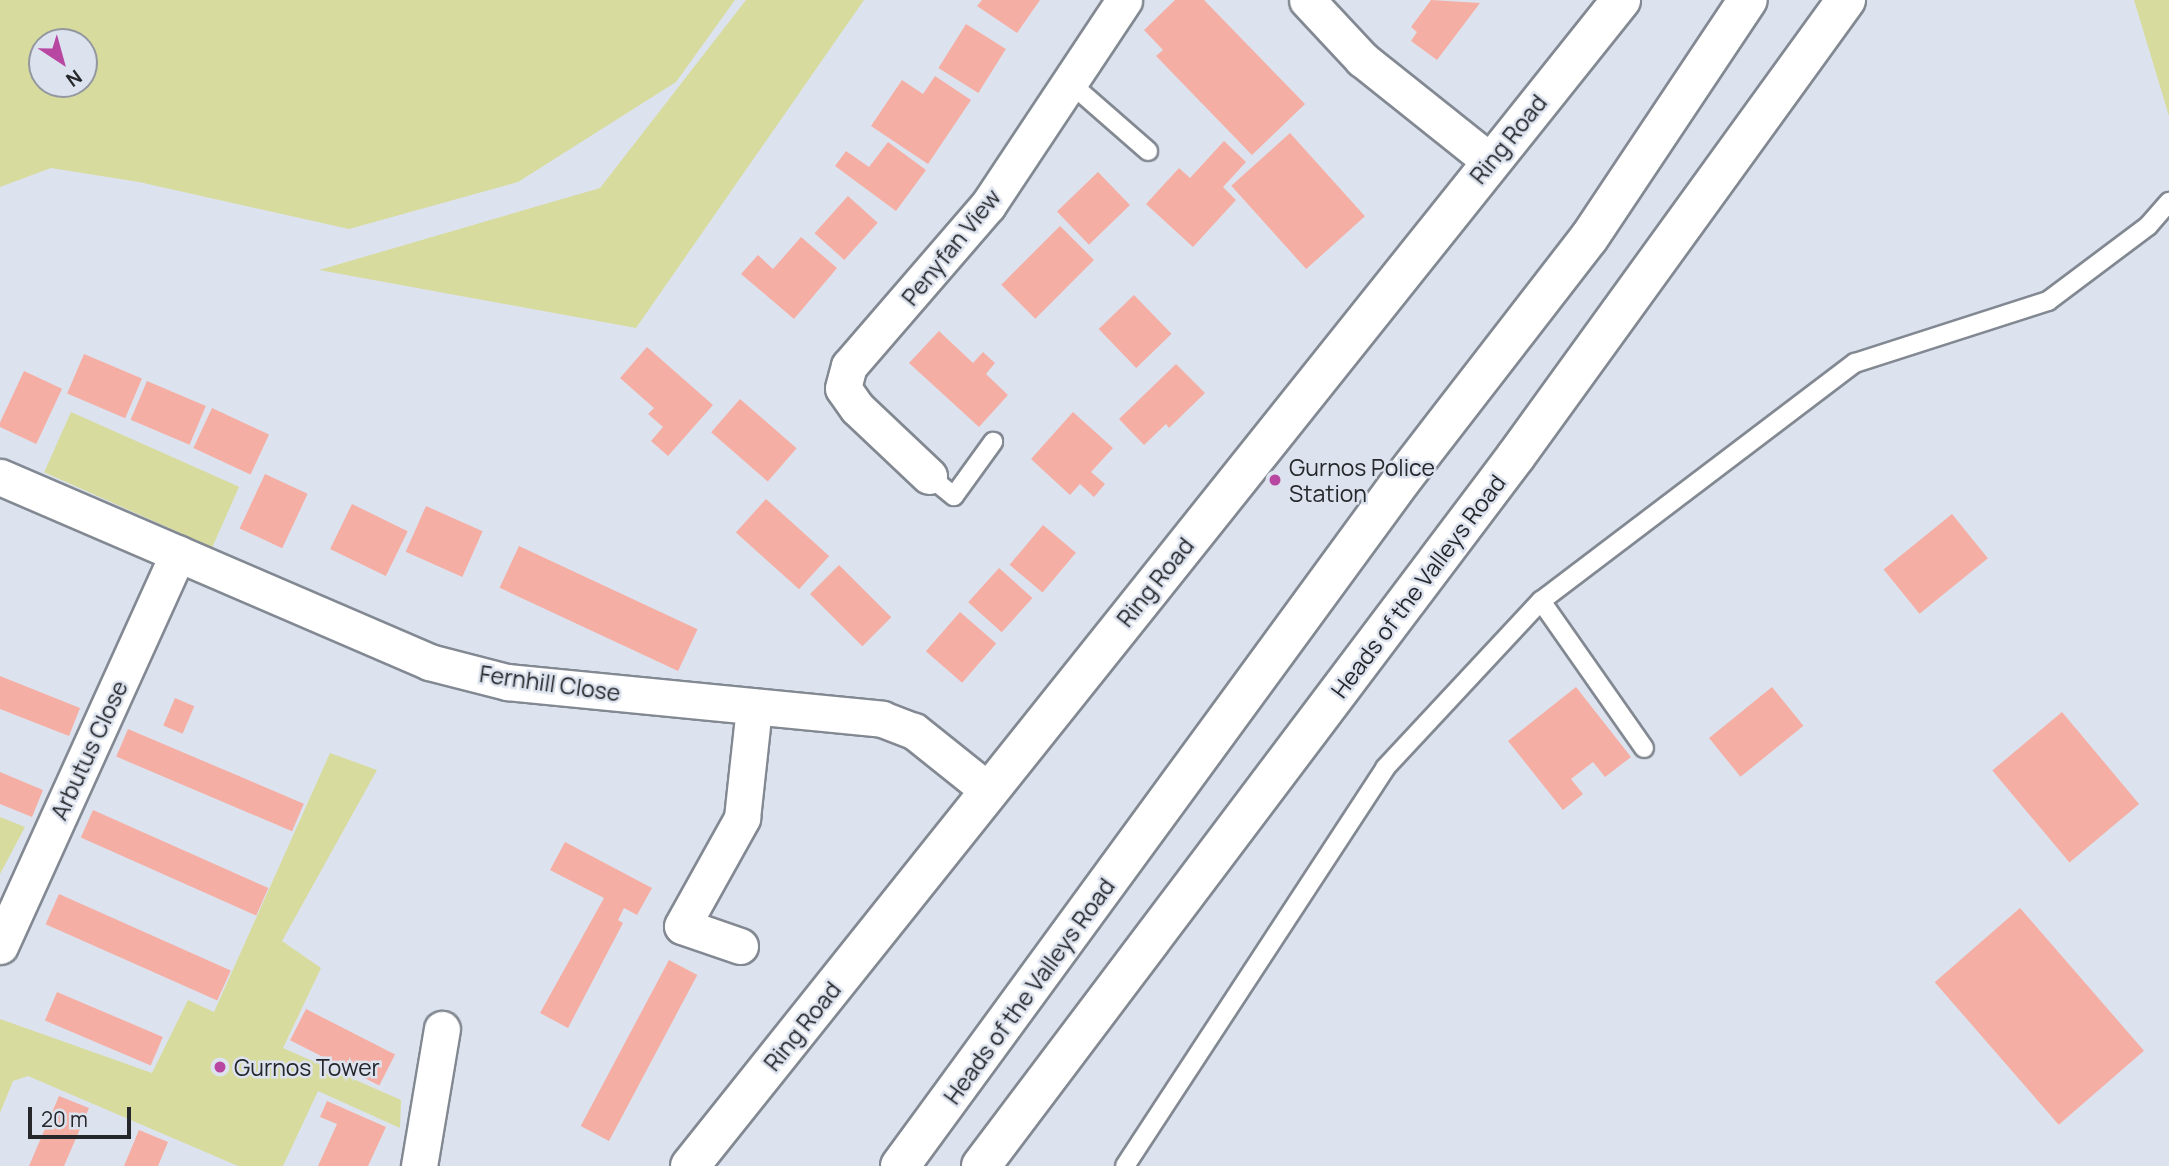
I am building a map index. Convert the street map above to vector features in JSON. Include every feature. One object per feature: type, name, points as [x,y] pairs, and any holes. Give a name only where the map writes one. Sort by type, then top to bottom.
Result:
[{"type":"main road","name":"Ring Road","points":[[690,1166],[1621,0]]},
{"type":"main road","name":"Heads of the Valleys Road","points":[[900,1166],[1401,481],[1589,238],[1748,0]]},
{"type":"main road","name":"Heads of the Valleys Road","points":[[981,1166],[1516,456],[1846,0]]},
{"type":"main road","points":[[881,1166],[925,1134]]},
{"type":"street","name":"Penyfan View","points":[[929,475],[857,408],[844,388],[849,366],[988,205],[1124,0]]},
{"type":"street","points":[[1307,0],[1362,59],[1490,161]]},
{"type":"street","name":"Fernhill Close","points":[[0,477],[429,662],[507,682],[882,719],[914,731],[989,791]]},
{"type":"street","name":"Arbutus Close","points":[[0,946],[178,554]]},
{"type":"street","points":[[740,946],[682,926],[742,818],[754,707]]},
{"type":"street","points":[[419,1166],[442,1029]]},
{"type":"lane","points":[[1069,82],[1148,151]]},
{"type":"lane","points":[[1125,1166],[1385,768],[1541,601],[1855,363],[2048,301],[2148,226],[2169,202]]},
{"type":"lane","points":[[929,475],[954,496],[993,442]]},
{"type":"lane","points":[[1541,601],[1644,748]]},
{"type":"green space","points":[[0,0],[735,0],[676,82],[518,182],[349,229],[139,182],[51,168],[0,187]]},
{"type":"green space","points":[[746,0],[864,0],[636,328],[319,270],[600,188]]},
{"type":"green space","points":[[2134,0],[2169,0],[2169,116]]},
{"type":"green space","points":[[71,412],[239,487],[212,547],[44,472]]},
{"type":"green space","points":[[330,753],[377,770],[282,941],[321,968],[283,1048],[401,1100],[400,1128],[318,1091],[283,1166],[238,1166],[28,1076],[13,1081],[0,1113],[0,1019],[152,1073],[188,1000],[214,1012]]},
{"type":"green space","points":[[0,817],[25,827],[0,874]]},
{"type":"building","points":[[982,0],[1040,0],[1017,33],[977,6]]},
{"type":"building","points":[[1175,0],[1204,0],[1305,104],[1252,155],[1156,56],[1163,50],[1144,30]]},
{"type":"building","points":[[1431,0],[1480,3],[1437,60],[1411,41],[1417,32],[1411,27]]},
{"type":"building","points":[[966,24],[1006,49],[978,93],[938,68]]},
{"type":"building","points":[[935,76],[971,100],[928,164],[871,126],[902,80],[923,94]]},
{"type":"building","points":[[1290,133],[1365,216],[1306,269],[1231,186]]},
{"type":"building","points":[[1224,141],[1246,162],[1223,187],[1236,200],[1193,247],[1146,204],[1179,168],[1190,178]]},
{"type":"building","points":[[888,142],[926,170],[896,211],[835,166],[846,151],[869,167]]},
{"type":"building","points":[[1098,172],[1130,205],[1089,245],[1057,212]]},
{"type":"building","points":[[848,196],[878,223],[844,260],[815,233]]},
{"type":"building","points":[[1060,226],[1094,260],[1035,319],[1001,285]]},
{"type":"building","points":[[801,237],[837,268],[794,319],[741,274],[758,255],[773,269]]},
{"type":"building","points":[[1134,295],[1172,334],[1136,368],[1099,329]]},
{"type":"building","points":[[939,331],[973,363],[983,352],[995,363],[986,374],[1008,395],[979,427],[909,363]]},
{"type":"building","points":[[647,347],[713,405],[668,456],[651,441],[663,427],[648,414],[654,408],[620,378]]},
{"type":"building","points":[[84,354],[142,379],[125,418],[67,394]]},
{"type":"building","points":[[1176,364],[1205,393],[1169,428],[1166,424],[1144,445],[1119,419]]},
{"type":"building","points":[[24,371],[62,389],[36,444],[0,427]]},
{"type":"building","points":[[147,381],[206,406],[190,445],[131,420]]},
{"type":"building","points":[[740,399],[797,448],[768,481],[711,432]]},
{"type":"building","points":[[212,408],[269,435],[251,475],[193,448]]},
{"type":"building","points":[[1073,412],[1113,448],[1091,472],[1105,484],[1094,497],[1080,484],[1070,495],[1031,459]]},
{"type":"building","points":[[265,474],[308,494],[282,548],[240,528]]},
{"type":"building","points":[[766,499],[829,556],[799,589],[736,532]]},
{"type":"building","points":[[352,504],[408,531],[386,576],[330,549]]},
{"type":"building","points":[[426,506],[483,531],[462,577],[406,552]]},
{"type":"building","points":[[1952,514],[1988,558],[1919,614],[1884,569]]},
{"type":"building","points":[[1043,525],[1076,553],[1043,592],[1010,565]]},
{"type":"building","points":[[519,546],[698,629],[678,671],[500,588]]},
{"type":"building","points":[[839,565],[891,617],[862,646],[810,594]]},
{"type":"building","points":[[999,568],[1032,598],[1002,632],[968,602]]},
{"type":"building","points":[[960,612],[996,643],[962,683],[926,651]]},
{"type":"building","points":[[0,676],[80,708],[69,736],[0,709]]},
{"type":"building","points":[[1576,687],[1631,757],[1605,777],[1593,762],[1571,779],[1583,794],[1563,810],[1508,741]]},
{"type":"building","points":[[1772,687],[1803,726],[1741,777],[1709,738]]},
{"type":"building","points":[[175,698],[194,706],[183,734],[163,726]]},
{"type":"building","points":[[2062,712],[2139,804],[2069,862],[1992,770]]},
{"type":"building","points":[[128,729],[304,804],[292,831],[116,757]]},
{"type":"building","points":[[0,772],[43,790],[32,817],[0,804]]},
{"type":"building","points":[[93,810],[268,888],[256,915],[81,837]]},
{"type":"building","points":[[565,842],[652,888],[637,915],[624,908],[618,920],[623,923],[568,1028],[540,1013],[604,898],[550,870]]},
{"type":"building","points":[[59,894],[231,970],[217,1001],[46,924]]},
{"type":"building","points":[[2020,908],[2144,1051],[2059,1125],[1935,982]]},
{"type":"building","points":[[669,960],[697,975],[609,1141],[581,1126]]},
{"type":"building","points":[[57,992],[163,1037],[151,1065],[45,1021]]},
{"type":"building","points":[[306,1009],[395,1054],[379,1086],[290,1040]]},
{"type":"building","points":[[59,1096],[89,1108],[64,1166],[29,1166]]},
{"type":"building","points":[[327,1101],[386,1127],[368,1166],[318,1166],[337,1124],[320,1117]]},
{"type":"building","points":[[139,1130],[168,1142],[158,1166],[124,1166]]},
{"type":"place","name":"Gurnos Police Station","points":[[1275,480]]},
{"type":"place","name":"Gurnos Tower","points":[[220,1067]]}]
